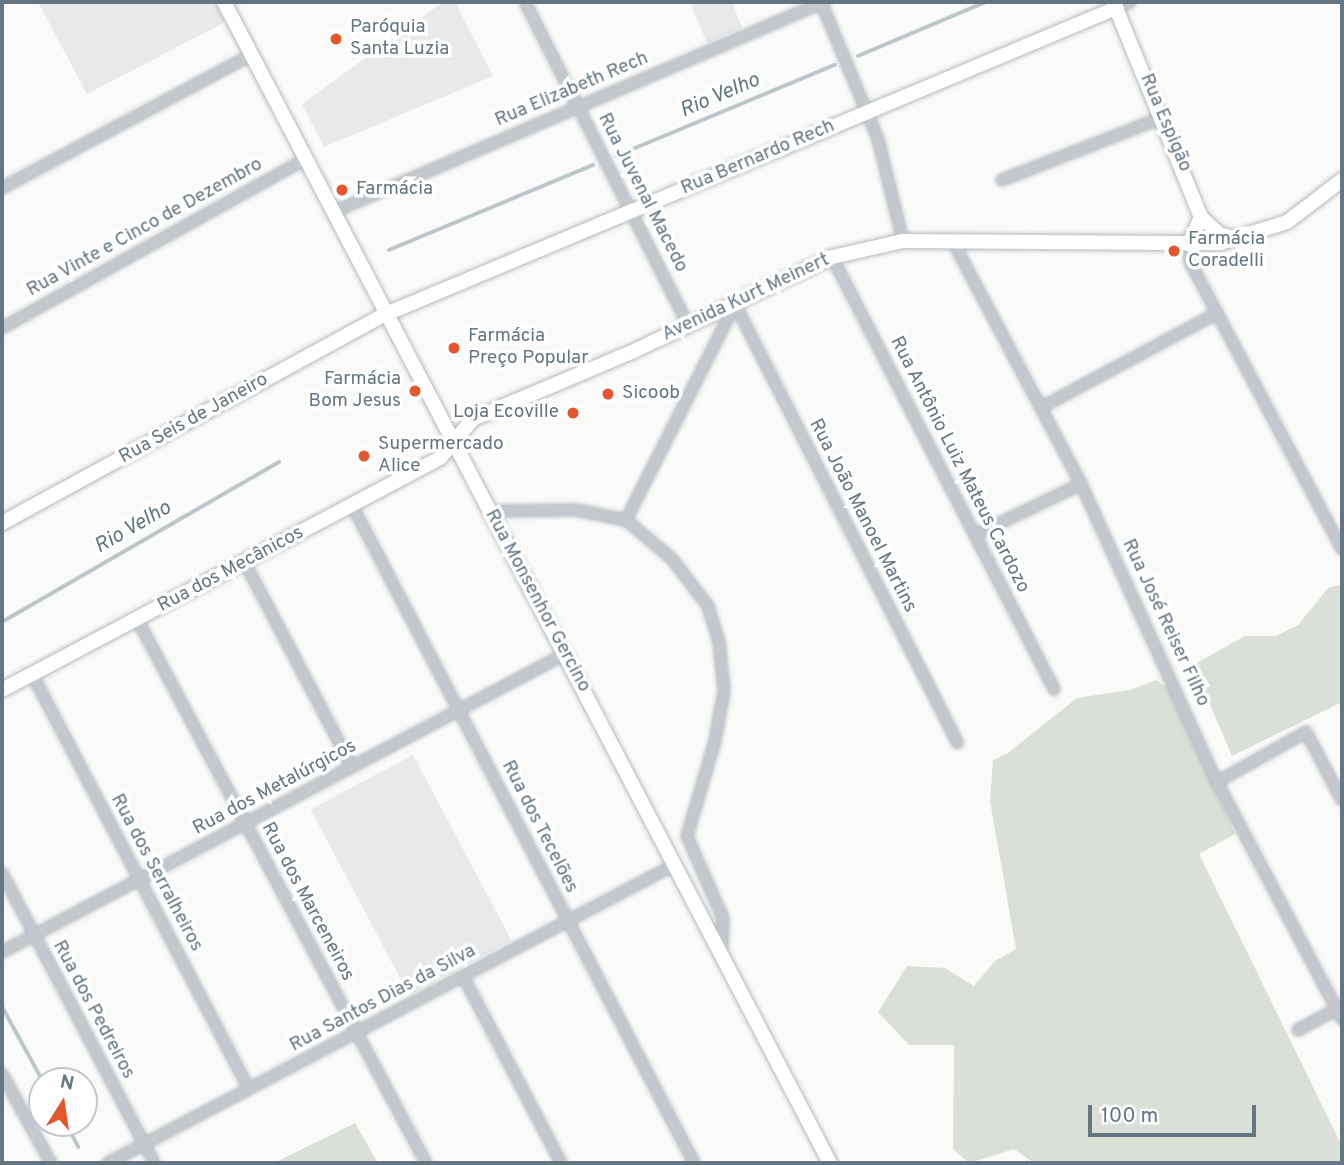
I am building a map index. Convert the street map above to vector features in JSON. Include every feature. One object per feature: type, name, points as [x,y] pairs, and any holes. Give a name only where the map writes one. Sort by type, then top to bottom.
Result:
[{"type":"main road","name":"Rua Monsenhor Gercino","points":[[224,2],[830,1163]]},
{"type":"main road","name":"Rua Bernardo Rech","points":[[386,314],[1120,4]]},
{"type":"main road","name":"Rua Espigão","points":[[1120,4],[1201,217]]},
{"type":"main road","points":[[1189,244],[1201,217],[1219,234],[1241,239],[1287,222],[1342,180]]},
{"type":"main road","name":"Avenida Kurt Meinert","points":[[454,442],[472,419],[689,326],[832,257],[904,241],[1189,244],[1241,239]]},
{"type":"main road","name":"Rua Seis de Janeiro","points":[[2,523],[386,314]]},
{"type":"main road","name":"Rua dos Mecânicos","points":[[2,690],[353,507],[440,458],[454,442]]},
{"type":"street","name":"Rua Juvenal Macedo","points":[[525,2],[689,326]]},
{"type":"street","points":[[822,2],[885,161],[904,241]]},
{"type":"street","name":"Rua Elizabeth Rech","points":[[333,212],[822,2]]},
{"type":"street","points":[[2,188],[251,55]]},
{"type":"street","points":[[1002,180],[1164,117]]},
{"type":"street","name":"Rua Vinte e Cinco de Dezembro","points":[[2,328],[306,159]]},
{"type":"street","name":"Rua José Reiser Filho","points":[[953,242],[1081,484],[1217,782],[1341,1011]]},
{"type":"street","points":[[1189,244],[1190,262],[1342,550]]},
{"type":"street","name":"Rua Antônio Luiz Mateus Cardozo","points":[[832,257],[1054,689]]},
{"type":"street","points":[[626,520],[735,304]]},
{"type":"street","name":"Rua João Manoel Martins","points":[[735,304],[958,743]]},
{"type":"street","points":[[1042,407],[1217,313]]},
{"type":"street","points":[[975,535],[1081,484]]},
{"type":"street","name":"Rua dos Tecelões","points":[[353,507],[694,1163]]},
{"type":"street","points":[[490,511],[576,510],[626,520],[654,541],[695,586],[708,606],[719,641],[722,711],[687,826],[692,849],[723,918],[722,956]]},
{"type":"street","points":[[245,563],[352,767]]},
{"type":"street","name":"Rua dos Marceneiros","points":[[137,619],[426,1163]]},
{"type":"street","name":"Rua dos Metalúrgicos","points":[[2,953],[565,654]]},
{"type":"street","name":"Rua dos Serralheiros","points":[[32,674],[249,1089]]},
{"type":"street","points":[[1217,782],[1306,732],[1342,800]]},
{"type":"street","name":"Rua Santos Dias da Silva","points":[[108,1163],[674,865]]},
{"type":"street","name":"Rua dos Pedreiros","points":[[2,873],[154,1163]]},
{"type":"street","points":[[463,976],[562,1163]]},
{"type":"street","points":[[1298,1030],[1341,1011]]},
{"type":"street","points":[[2,1074],[51,1163]]},
{"type":"shaded area","points":[[38,2],[214,2],[225,22],[87,94]]},
{"type":"shaded area","points":[[443,2],[455,2],[493,76],[324,147],[302,104]]},
{"type":"shaded area","points":[[690,2],[732,2],[742,28],[707,43]]},
{"type":"shaded area","points":[[1342,585],[1342,702],[1232,756],[1193,665],[1245,636],[1276,636],[1298,625],[1329,587]]},
{"type":"shaded area","points":[[1156,680],[1171,690],[1235,834],[1199,854],[1342,1146],[1342,1163],[1034,1163],[1014,1149],[969,1163],[953,1149],[954,1045],[909,1045],[878,1012],[907,966],[945,968],[974,986],[995,961],[1016,949],[990,801],[993,760],[1008,753],[1077,698],[1130,690]]},
{"type":"shaded area","points":[[413,755],[512,940],[409,995],[311,809]]},
{"type":"shaded area","points":[[355,1123],[378,1163],[274,1163]]},
{"type":"waterway","name":"Rio Velho","points":[[858,56],[986,2]]},
{"type":"waterway","name":"Rio Velho","points":[[616,156],[835,65]]},
{"type":"waterway","name":"Rio Velho","points":[[389,250],[593,165]]},
{"type":"waterway","name":"Rio Velho","points":[[2,622],[279,462]]},
{"type":"waterway","name":"Rio Velho","points":[[2,1006],[35,1067]]},
{"type":"waterway","name":"Rio Velho","points":[[74,1137],[79,1147]]},
{"type":"place","name":"Paróquia Santa Luzia","points":[[336,39]]},
{"type":"place","name":"Farmácia","points":[[342,190]]},
{"type":"place","name":"Farmácia Coradelli","points":[[1174,251]]},
{"type":"place","name":"Farmácia Preço Popular","points":[[454,348]]},
{"type":"place","name":"Farmácia Bom Jesus","points":[[415,391]]},
{"type":"place","name":"Sicoob","points":[[608,394]]},
{"type":"place","name":"Loja Ecoville","points":[[573,413]]},
{"type":"place","name":"Supermercado Alice","points":[[364,456]]}]
